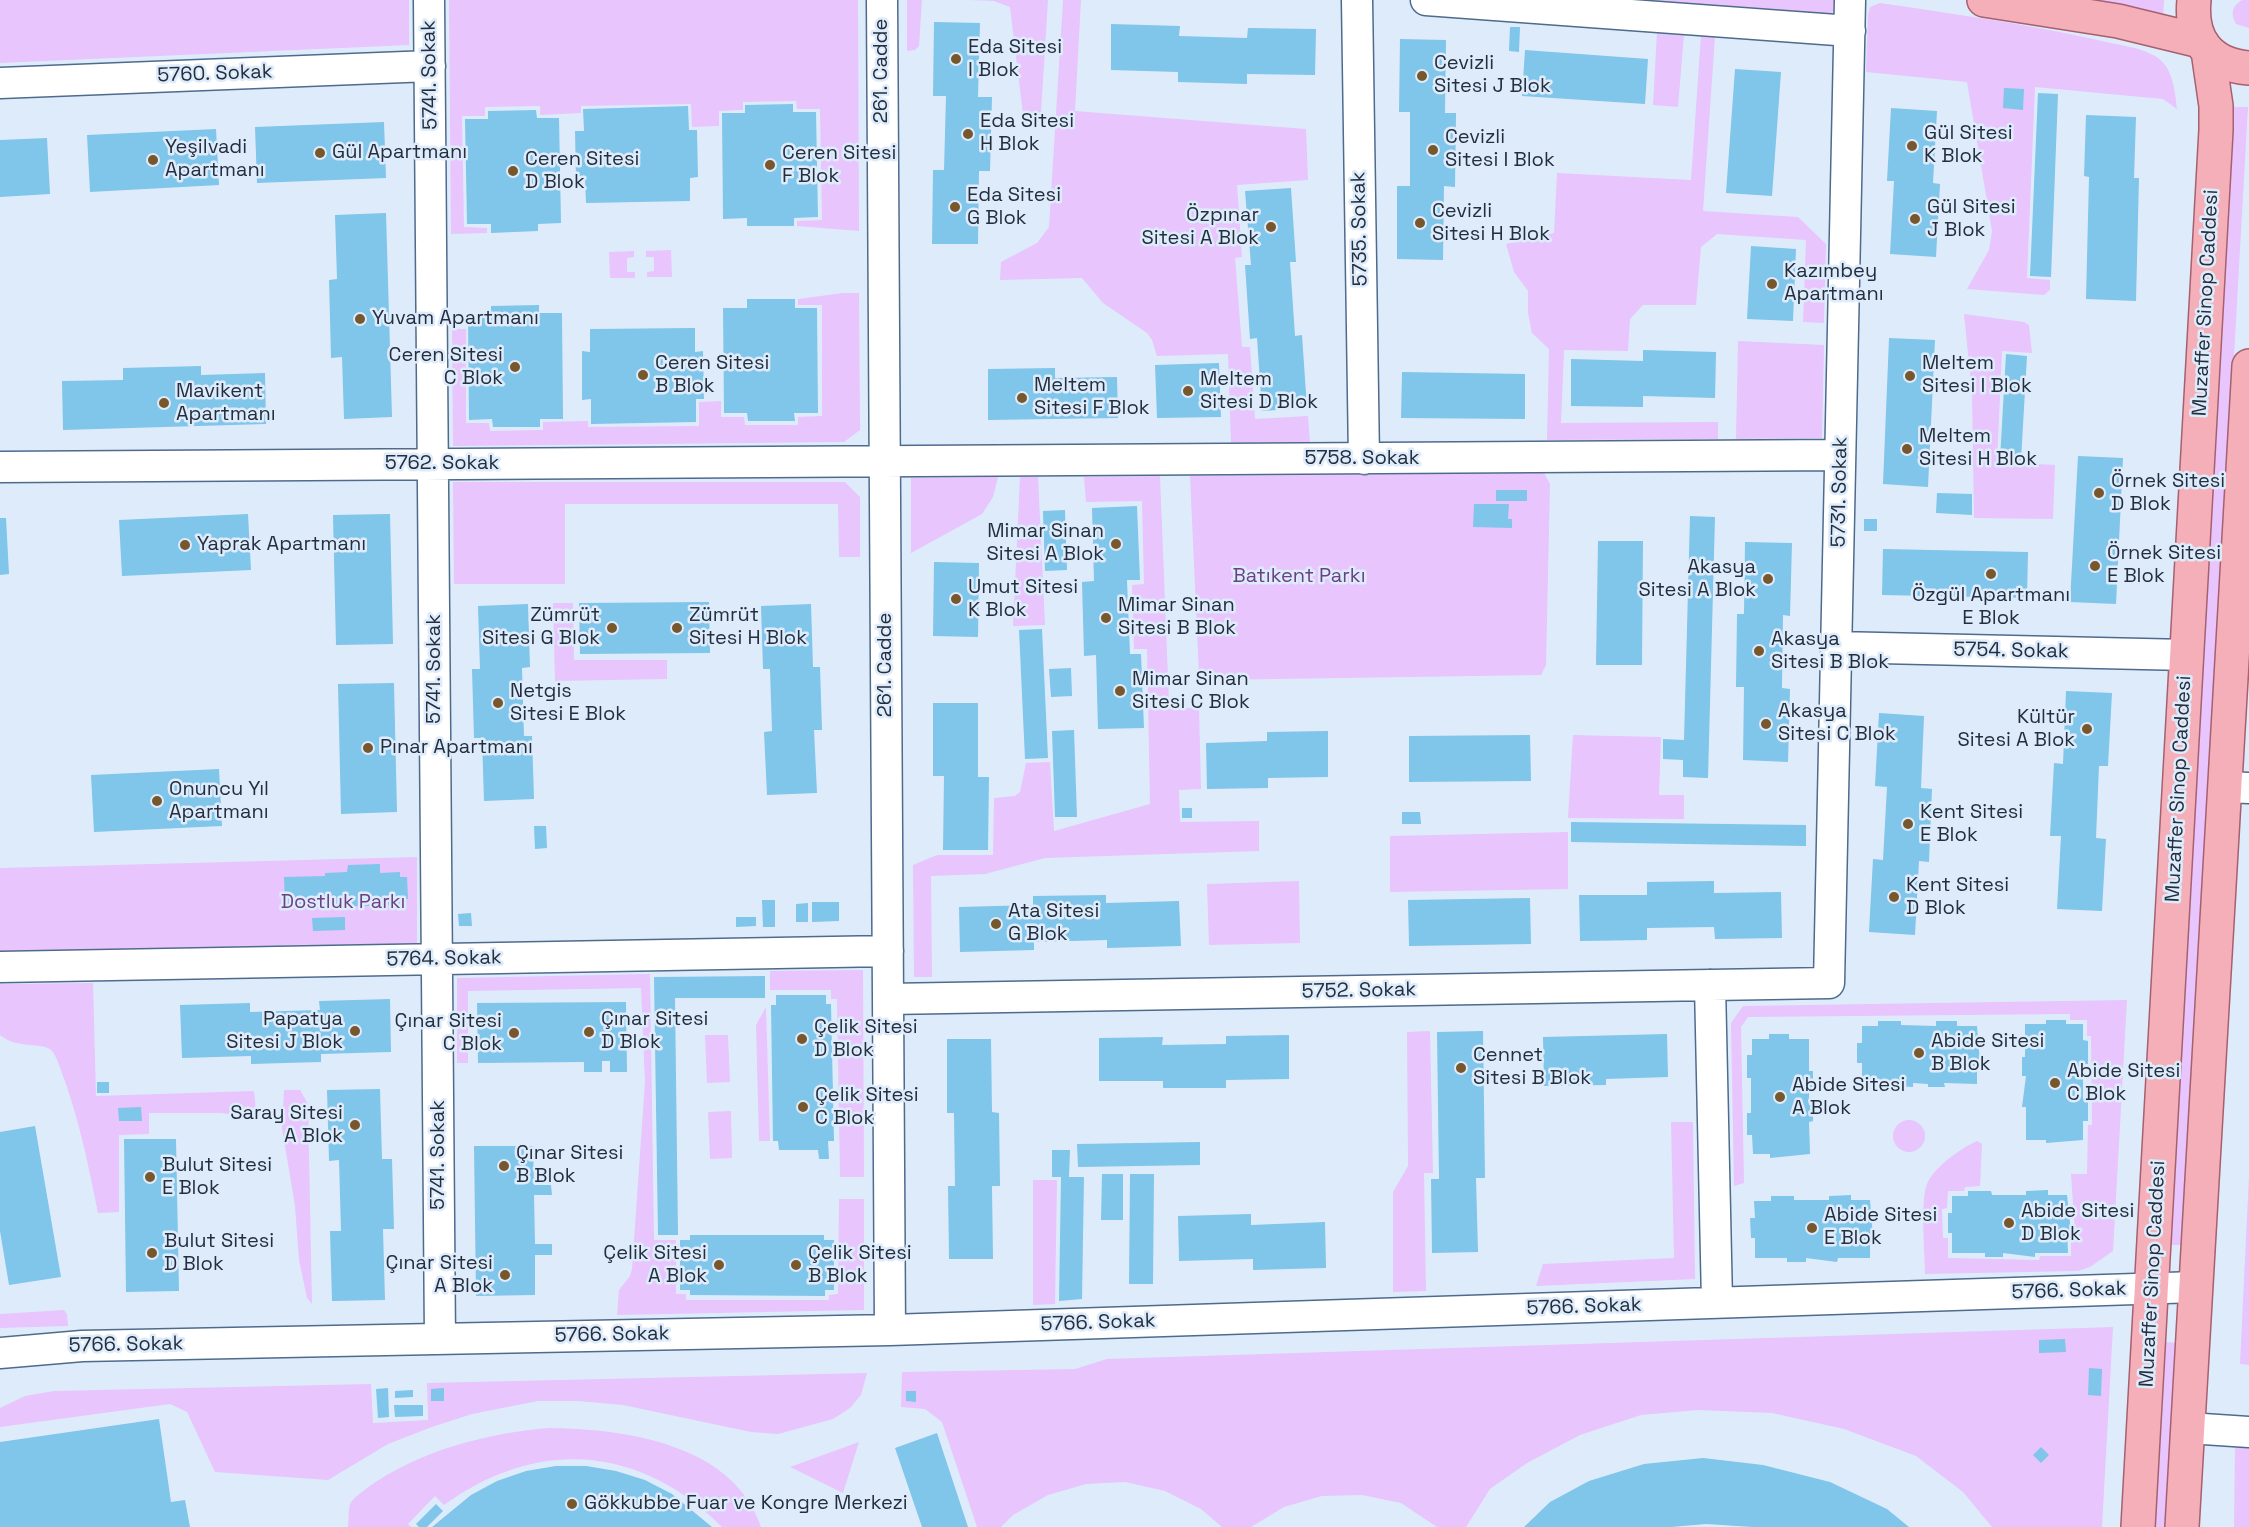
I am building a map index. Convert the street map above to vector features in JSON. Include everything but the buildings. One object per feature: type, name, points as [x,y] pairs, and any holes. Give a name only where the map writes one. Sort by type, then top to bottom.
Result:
[{"type":"main road","points":[[1984,0],[2108,20],[2204,46],[2218,60],[2233,67],[2249,68]]},
{"type":"main road","name":"Muzaffer Sinop Caddesi","points":[[2138,1527],[2216,130],[2216,106],[2204,46],[2192,16],[2194,0]]},
{"type":"main road","points":[[2182,1527],[2196,1287],[2237,788],[2249,366]]},
{"type":"street","name":"5741. Sokak","points":[[429,0],[440,1339]]},
{"type":"street","name":"261. Cadde","points":[[882,0],[890,1330]]},
{"type":"street","name":"5735. Sokak","points":[[1357,0],[1364,459]]},
{"type":"street","points":[[1426,0],[1850,31]]},
{"type":"street","name":"5731. Sokak","points":[[1829,983],[1850,0]]},
{"type":"street","name":"5760. Sokak","points":[[0,82],[430,66]]},
{"type":"street","name":"5758. Sokak","points":[[884,463],[1840,455]]},
{"type":"street","name":"5762. Sokak","points":[[0,467],[884,463]]},
{"type":"street","name":"5754. Sokak","points":[[1836,647],[2187,655]]},
{"type":"street","name":"5764. Sokak","points":[[0,968],[888,951]]},
{"type":"street","name":"5752. Sokak","points":[[888,999],[1829,983]]},
{"type":"street","points":[[1710,985],[1717,1302]]},
{"type":"street","name":"5766. Sokak","points":[[0,1353],[69,1346],[890,1330],[2196,1287]]},
{"type":"street","points":[[2188,1428],[2249,1432]]},
{"type":"green space","points":[[0,0],[409,0],[409,45],[0,63]]},
{"type":"green space","points":[[449,0],[858,0],[859,231],[797,226],[797,221],[822,220],[820,109],[797,109],[796,101],[743,102],[743,110],[719,111],[719,126],[692,127],[691,104],[581,106],[581,113],[540,115],[540,106],[485,107],[485,116],[462,116],[464,227],[487,228],[487,233],[451,234]]},
{"type":"green space","points":[[907,0],[922,0],[919,46],[915,50],[907,51]]},
{"type":"green space","points":[[969,0],[1048,0],[1041,112],[1038,117],[1025,117],[1023,114],[1010,7],[994,1]]},
{"type":"green space","points":[[1063,0],[1081,0],[1075,111],[1306,129],[1308,180],[1237,185],[1242,257],[1235,258],[1242,347],[1250,347],[1255,419],[1308,416],[1310,443],[1231,443],[1228,354],[1157,356],[1147,333],[1103,303],[1082,278],[1000,280],[1001,262],[1037,243],[1049,227]]},
{"type":"green space","points":[[1644,0],[1839,0],[1835,11],[1823,14]]},
{"type":"green space","points":[[2064,0],[2164,0],[2163,19]]},
{"type":"green space","points":[[2242,0],[2249,0],[2249,28],[2236,24],[2233,17],[2234,8]]},
{"type":"green space","points":[[1880,3],[2075,35],[2143,50],[2161,60],[2166,66],[2172,80],[2177,109],[2163,99],[2035,87],[2027,278],[2050,280],[2050,290],[2044,295],[1967,289],[1989,250],[1992,231],[1967,82],[1866,72],[1868,15],[1870,7]]},
{"type":"green space","points":[[1657,32],[1684,34],[1678,107],[1653,105]]},
{"type":"green space","points":[[1701,35],[1715,36],[1703,211],[1798,217],[1826,244],[1824,323],[1803,322],[1806,240],[1717,234],[1701,247],[1696,305],[1643,305],[1630,319],[1628,351],[1564,350],[1561,423],[1718,422],[1718,439],[1547,440],[1549,349],[1532,333],[1528,313],[1528,291],[1514,272],[1506,244],[1554,233],[1557,173],[1691,180]]},
{"type":"green space","points":[[2232,107],[2248,107],[2184,1245],[2170,1245]]},
{"type":"green space","points":[[671,250],[672,277],[647,277],[647,272],[654,271],[654,257],[646,257],[646,251]]},
{"type":"green space","points":[[634,251],[634,257],[627,258],[627,272],[635,272],[635,278],[610,278],[609,252]]},
{"type":"green space","points":[[859,293],[860,430],[844,442],[453,446],[452,329],[466,329],[466,423],[489,423],[490,431],[543,430],[543,422],[588,421],[588,427],[699,426],[699,402],[721,401],[721,417],[744,417],[745,425],[798,425],[798,417],[822,416],[822,305],[798,305],[798,299]]},
{"type":"green space","points":[[1964,314],[2024,322],[2029,325],[2032,353],[2002,351],[1997,462],[2055,465],[2053,519],[1974,518],[1972,393]]},
{"type":"green space","points":[[1738,341],[1824,345],[1822,438],[1736,439]]},
{"type":"green space","name":"Batıkent Parkı","points":[[1544,473],[1550,484],[1546,665],[1541,675],[1210,680],[1199,675],[1190,476]]},
{"type":"green space","points":[[1160,476],[1169,703],[1177,708],[1199,708],[1201,789],[1179,790],[1180,822],[1259,821],[1259,851],[1045,858],[985,874],[931,876],[932,977],[914,977],[913,865],[937,855],[993,855],[994,798],[1015,796],[1020,792],[1026,763],[1050,762],[1054,831],[1150,804],[1147,649],[1134,649],[1132,585],[1144,584],[1142,501],[1086,502],[1084,477]]},
{"type":"green space","points":[[998,477],[993,497],[982,514],[911,553],[911,478]]},
{"type":"green space","points":[[1020,477],[1038,477],[1045,625],[1013,626]]},
{"type":"green space","points":[[453,482],[845,482],[860,497],[860,557],[839,557],[838,504],[565,504],[565,584],[454,584]]},
{"type":"green space","points":[[553,603],[573,603],[574,660],[667,660],[667,679],[555,681]]},
{"type":"green space","points":[[1573,735],[1661,737],[1659,795],[1684,795],[1684,819],[1568,818]]},
{"type":"green space","points":[[1568,832],[1568,889],[1390,892],[1390,836]]},
{"type":"green space","name":"Dostluk Parkı","points":[[417,857],[417,946],[0,954],[0,868]]},
{"type":"green space","points":[[1299,881],[1300,943],[1209,945],[1207,884]]},
{"type":"green space","points":[[863,970],[864,1177],[840,1177],[837,999],[831,999],[831,990],[770,990],[770,971]]},
{"type":"green space","points":[[650,974],[654,1240],[676,1240],[676,1294],[686,1294],[686,1300],[829,1300],[829,1295],[838,1294],[839,1199],[864,1199],[864,1310],[617,1315],[619,1290],[630,1276],[632,1269],[645,1082],[641,988],[468,991],[468,1063],[457,1063],[457,978]]},
{"type":"green space","points":[[93,983],[96,1096],[254,1091],[256,1112],[249,1117],[221,1113],[149,1113],[149,1134],[119,1135],[119,1212],[98,1213],[75,1113],[58,1061],[52,1051],[43,1046],[7,1040],[0,1035],[0,984]]},
{"type":"green space","points":[[2127,1000],[2113,1251],[2090,1267],[2078,1271],[1925,1274],[1923,1214],[1927,1184],[1936,1171],[1949,1159],[1977,1141],[1982,1144],[1980,1186],[1965,1187],[1964,1191],[1948,1191],[1947,1208],[1942,1209],[1943,1238],[1948,1238],[1948,1258],[2039,1260],[2040,1256],[2071,1256],[2071,1236],[2075,1234],[2071,1174],[2087,1174],[2088,1125],[2092,1125],[2091,1036],[2087,1036],[2087,1020],[2070,1020],[2070,1014],[1748,1017],[1741,1027],[1744,1183],[1734,1186],[1731,1023],[1743,1006]]},
{"type":"green space","points":[[766,1007],[770,1141],[759,1141],[756,1025]]},
{"type":"green space","points":[[1430,1031],[1433,1173],[1424,1173],[1426,1291],[1393,1292],[1393,1192],[1408,1166],[1407,1032]]},
{"type":"green space","points":[[705,1035],[728,1035],[730,1082],[707,1083]]},
{"type":"green space","points":[[284,1090],[300,1090],[308,1104],[312,1304],[307,1298],[299,1260],[295,1206],[282,1128]]},
{"type":"green space","points":[[731,1111],[732,1158],[710,1159],[708,1112]]},
{"type":"green space","points":[[1909,1120],[1921,1124],[1925,1136],[1921,1148],[1909,1152],[1897,1148],[1893,1136],[1897,1124]]},
{"type":"green space","points":[[1671,1122],[1693,1122],[1695,1279],[1536,1286],[1543,1264],[1674,1258]]},
{"type":"green space","points":[[2249,1175],[2249,1365],[2240,1364]]},
{"type":"green space","points":[[1033,1180],[1057,1180],[1055,1304],[1033,1305]]},
{"type":"green space","points":[[64,1310],[67,1314],[68,1326],[0,1328],[0,1314]]},
{"type":"green space","points":[[2113,1327],[2102,1527],[1992,1527],[1963,1492],[1916,1456],[1844,1429],[1772,1413],[1698,1410],[1641,1415],[1580,1435],[1527,1463],[1490,1489],[1466,1527],[1437,1527],[1401,1503],[1362,1495],[1322,1496],[1284,1507],[1251,1527],[1222,1527],[1201,1509],[1165,1491],[1125,1482],[1086,1484],[1048,1495],[1013,1515],[1001,1527],[977,1527],[942,1422],[925,1409],[901,1407],[902,1372],[1075,1369],[1107,1359]]},
{"type":"green space","points":[[2164,1342],[2179,1343],[2168,1527],[2154,1527]]},
{"type":"green space","points":[[867,1373],[861,1395],[850,1408],[833,1419],[778,1434],[751,1432],[623,1405],[578,1401],[538,1401],[472,1414],[432,1427],[388,1444],[328,1480],[215,1472],[187,1412],[170,1404],[0,1427],[0,1408],[25,1396],[54,1391],[371,1384],[373,1423],[428,1420],[427,1383]]},
{"type":"green space","points":[[549,1428],[610,1432],[642,1438],[673,1446],[701,1459],[727,1476],[747,1499],[761,1527],[722,1527],[690,1500],[657,1479],[623,1466],[588,1460],[552,1460],[516,1468],[480,1483],[444,1505],[435,1496],[408,1524],[411,1527],[348,1527],[349,1507],[353,1500],[367,1488],[408,1464],[478,1439]]},
{"type":"green space","points":[[859,1442],[843,1493],[790,1467]]},
{"type":"green space","points":[[2235,1444],[2249,1445],[2249,1527],[2234,1527]]},
{"type":"place","name":"Eda Sitesi I Blok","points":[[956,59]]},
{"type":"place","name":"Cevizli Sitesi J Blok","points":[[1422,76]]},
{"type":"place","name":"Eda Sitesi H Blok","points":[[968,134]]},
{"type":"place","name":"Gül Sitesi K Blok","points":[[1912,146]]},
{"type":"place","name":"Cevizli Sitesi I Blok","points":[[1433,150]]},
{"type":"place","name":"Gül Apartmanı","points":[[320,153]]},
{"type":"place","name":"Yeşilvadi Apartmanı","points":[[153,160]]},
{"type":"place","name":"Ceren Sitesi F Blok","points":[[770,165]]},
{"type":"place","name":"Ceren Sitesi D Blok","points":[[513,171]]},
{"type":"place","name":"Eda Sitesi G Blok","points":[[955,207]]},
{"type":"place","name":"Gül Sitesi J Blok","points":[[1915,219]]},
{"type":"place","name":"Cevizli Sitesi H Blok","points":[[1420,223]]},
{"type":"place","name":"Özpınar Sitesi A Blok","points":[[1271,227]]},
{"type":"place","name":"Kazımbey Apartmanı","points":[[1772,284]]},
{"type":"place","name":"Yuvam Apartmanı","points":[[360,319]]},
{"type":"place","name":"Ceren Sitesi C Blok","points":[[515,367]]},
{"type":"place","name":"Ceren Sitesi B Blok","points":[[643,375]]},
{"type":"place","name":"Meltem Sitesi I Blok","points":[[1910,376]]},
{"type":"place","name":"Meltem Sitesi D Blok","points":[[1188,391]]},
{"type":"place","name":"Meltem Sitesi F Blok","points":[[1022,398]]},
{"type":"place","name":"Mavikent Apartmanı","points":[[164,403]]},
{"type":"place","name":"Meltem Sitesi H Blok","points":[[1907,449]]},
{"type":"place","name":"Örnek Sitesi D Blok","points":[[2099,493]]},
{"type":"place","name":"Mimar Sinan Sitesi A Blok","points":[[1116,544]]},
{"type":"place","name":"Yaprak Apartmanı","points":[[185,545]]},
{"type":"place","name":"Örnek Sitesi E Blok","points":[[2095,566]]},
{"type":"place","name":"Özgül Apartmanı E Blok","points":[[1991,574]]},
{"type":"place","name":"Akasya Sitesi A Blok","points":[[1768,579]]},
{"type":"place","name":"Umut Sitesi K Blok","points":[[956,599]]},
{"type":"place","name":"Mimar Sinan Sitesi B Blok","points":[[1106,618]]},
{"type":"place","name":"Zümrüt Sitesi G Blok","points":[[612,628]]},
{"type":"place","name":"Zümrüt Sitesi H Blok","points":[[677,628]]},
{"type":"place","name":"Akasya Sitesi B Blok","points":[[1759,651]]},
{"type":"place","name":"Mimar Sinan Sitesi C Blok","points":[[1120,691]]},
{"type":"place","name":"Netgis Sitesi E Blok","points":[[498,703]]},
{"type":"place","name":"Akasya Sitesi C Blok","points":[[1766,724]]},
{"type":"place","name":"Kültür Sitesi A Blok","points":[[2087,729]]},
{"type":"place","name":"Pınar Apartmanı","points":[[368,748]]},
{"type":"place","name":"Onuncu Yıl Apartmanı","points":[[157,801]]},
{"type":"place","name":"Kent Sitesi E Blok","points":[[1908,824]]},
{"type":"place","name":"Kent Sitesi D Blok","points":[[1894,897]]},
{"type":"place","name":"Ata Sitesi G Blok","points":[[996,924]]},
{"type":"place","name":"Papatya Sitesi J Blok","points":[[355,1031]]},
{"type":"place","name":"Çınar Sitesi D Blok","points":[[589,1032]]},
{"type":"place","name":"Çınar Sitesi C Blok","points":[[514,1033]]},
{"type":"place","name":"Çelik Sitesi D Blok","points":[[802,1039]]},
{"type":"place","name":"Abide Sitesi B Blok","points":[[1919,1053]]},
{"type":"place","name":"Cennet Sitesi B Blok","points":[[1461,1068]]},
{"type":"place","name":"Abide Sitesi C Blok","points":[[2055,1083]]},
{"type":"place","name":"Abide Sitesi A Blok","points":[[1780,1097]]},
{"type":"place","name":"Çelik Sitesi C Blok","points":[[803,1107]]},
{"type":"place","name":"Saray Sitesi A Blok","points":[[355,1125]]},
{"type":"place","name":"Çınar Sitesi B Blok","points":[[504,1166]]},
{"type":"place","name":"Bulut Sitesi E Blok","points":[[150,1177]]},
{"type":"place","name":"Abide Sitesi D Blok","points":[[2009,1223]]},
{"type":"place","name":"Abide Sitesi E Blok","points":[[1812,1228]]},
{"type":"place","name":"Bulut Sitesi D Blok","points":[[152,1253]]},
{"type":"place","name":"Çelik Sitesi A Blok","points":[[719,1265]]},
{"type":"place","name":"Çelik Sitesi B Blok","points":[[796,1265]]},
{"type":"place","name":"Çınar Sitesi A Blok","points":[[505,1275]]},
{"type":"place","name":"Gökkubbe Fuar ve Kongre Merkezi","points":[[572,1504]]}]
